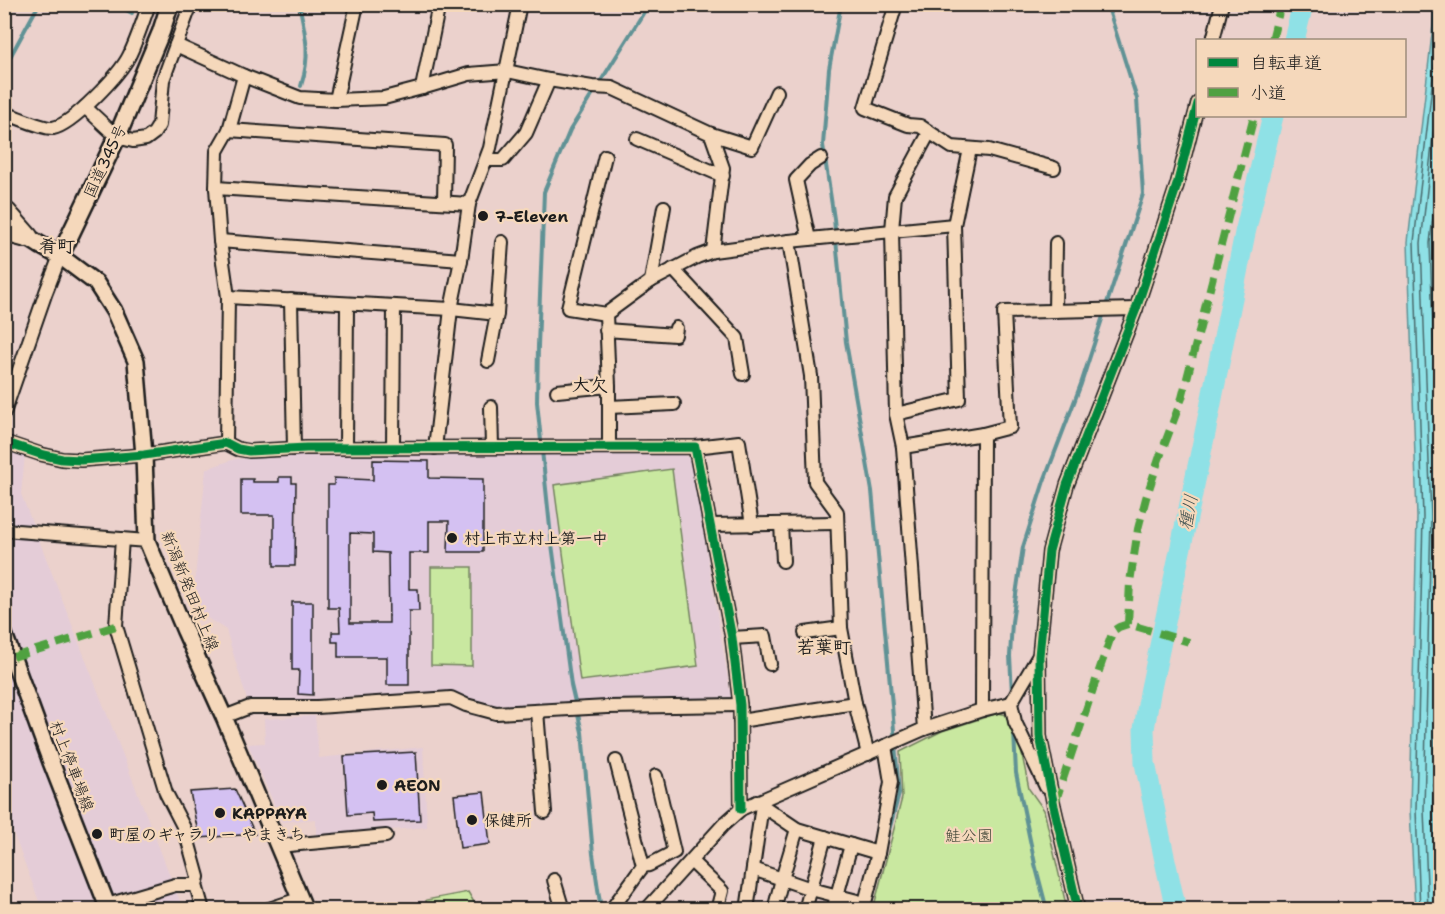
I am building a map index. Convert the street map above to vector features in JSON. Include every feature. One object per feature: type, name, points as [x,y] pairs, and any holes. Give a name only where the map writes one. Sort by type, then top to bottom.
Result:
[{"type":"highway","name":"国道345号","points":[[60,256],[117,138],[161,32],[170,4]]},
{"type":"highway","points":[[4,222],[60,256]]},
{"type":"main road","name":"新潟新発田村上線","points":[[60,256],[96,283],[114,311],[136,361],[144,455],[147,541],[302,904]]},
{"type":"main road","name":"村上停車場線","points":[[4,634],[108,907]]},
{"type":"street","points":[[4,113],[51,128],[61,125],[85,107],[117,74],[128,58],[149,4]]},
{"type":"street","points":[[85,107],[117,138],[133,141],[146,139],[154,133],[159,125],[163,80],[191,4]]},
{"type":"street","points":[[336,100],[357,4]]},
{"type":"street","points":[[422,88],[440,4]]},
{"type":"street","points":[[435,448],[451,309],[470,204],[487,160],[520,4]]},
{"type":"street","points":[[896,4],[865,108],[908,125],[920,126],[952,147],[989,150],[1054,168]]},
{"type":"street","points":[[1213,39],[1222,4]]},
{"type":"street","points":[[176,45],[300,98],[336,100],[384,98],[469,74],[507,70],[549,80],[612,88],[711,134],[752,147],[777,92]]},
{"type":"street","points":[[226,443],[228,297],[220,241],[216,188],[217,150],[229,130],[244,76]]},
{"type":"street","points":[[487,160],[503,160],[526,133],[549,80]]},
{"type":"street","points":[[1078,909],[1040,736],[1039,656],[1049,551],[1064,496],[1136,309],[1177,185],[1196,107]]},
{"type":"street","points":[[229,130],[445,145],[444,202]]},
{"type":"street","points":[[924,729],[903,447],[896,414],[892,230],[895,196],[929,133]]},
{"type":"street","points":[[711,134],[723,168],[713,251]]},
{"type":"street","points":[[638,139],[723,176]]},
{"type":"street","points":[[896,414],[959,399],[954,225],[970,149]]},
{"type":"street","points":[[605,156],[568,308],[606,314],[651,280],[713,251],[809,238],[954,225]]},
{"type":"street","points":[[809,238],[796,180],[810,165],[821,158]]},
{"type":"street","points":[[216,188],[470,204]]},
{"type":"street","points":[[4,207],[40,245]]},
{"type":"street","points":[[651,280],[664,207]]},
{"type":"street","points":[[4,234],[40,245]]},
{"type":"street","points":[[220,241],[461,260]]},
{"type":"street","points":[[789,241],[811,376],[815,482],[837,512],[840,628],[868,754]]},
{"type":"street","points":[[488,361],[497,314],[502,242]]},
{"type":"street","points":[[1055,311],[1056,243]]},
{"type":"street","points":[[4,413],[60,256]]},
{"type":"street","points":[[673,269],[737,338],[743,374]]},
{"type":"street","points":[[228,297],[451,309],[497,314]]},
{"type":"street","points":[[291,300],[294,449]]},
{"type":"street","points":[[346,448],[347,304]]},
{"type":"street","points":[[393,448],[394,306]]},
{"type":"street","points":[[903,447],[983,434],[1010,427],[1004,312],[1136,309]]},
{"type":"street","points":[[606,314],[609,447]]},
{"type":"street","points":[[606,330],[675,335],[676,328]]},
{"type":"street","points":[[557,391],[609,386]]},
{"type":"street","points":[[609,407],[674,404]]},
{"type":"street","points":[[491,408],[492,447]]},
{"type":"street","points":[[982,710],[983,434]]},
{"type":"street","points":[[4,442],[40,454],[81,460],[144,455],[226,443],[249,451],[346,448],[695,447],[739,442],[752,525]]},
{"type":"street","points":[[695,447],[732,638],[740,705],[741,809]]},
{"type":"street","points":[[710,525],[837,523]]},
{"type":"street","points":[[781,524],[783,561]]},
{"type":"street","points":[[4,530],[147,541]]},
{"type":"street","points":[[122,539],[116,626],[166,793],[185,830],[198,877],[196,885],[203,909]]},
{"type":"street","points":[[805,633],[840,628]]},
{"type":"street","points":[[732,638],[765,636],[770,664]]},
{"type":"street","points":[[1039,656],[1011,703],[1015,722],[1054,806]]},
{"type":"street","points":[[224,717],[250,707],[317,707],[451,698],[466,705],[496,713],[607,707],[740,705]]},
{"type":"street","points":[[740,721],[855,703]]},
{"type":"street","points":[[646,909],[741,809],[760,803],[924,729],[1011,703]]},
{"type":"street","points":[[537,711],[545,812]]},
{"type":"street","points":[[753,869],[864,906],[878,853],[891,782],[885,746]]},
{"type":"street","points":[[616,761],[643,866]]},
{"type":"street","points":[[611,909],[643,866],[674,852],[656,776]]},
{"type":"street","points":[[760,803],[796,829],[878,853]]},
{"type":"street","points":[[747,909],[760,803]]},
{"type":"street","points":[[774,909],[796,829]]},
{"type":"street","points":[[278,846],[386,836]]},
{"type":"street","points":[[805,909],[825,837]]},
{"type":"street","points":[[833,909],[851,845]]},
{"type":"street","points":[[691,861],[722,891],[717,909]]},
{"type":"street","points":[[554,880],[563,909]]},
{"type":"street","points":[[108,907],[175,885],[196,885]]},
{"type":"street","points":[[266,909],[302,904]]},
{"type":"shaded area","points":[[5,448],[25,455],[21,494],[183,909],[42,909],[5,811]]},
{"type":"shaded area","name":"村上市立村上第一中","points":[[679,453],[691,458],[731,697],[493,705],[464,700],[447,691],[248,703],[226,630],[192,608],[206,469],[235,459],[312,455]]},
{"type":"shaded area","points":[[315,716],[319,758],[423,747],[427,827],[316,836],[316,819],[282,822],[248,744],[265,743],[264,719]]},
{"type":"green space","points":[[672,469],[698,666],[580,681],[554,485]]},
{"type":"green space","points":[[431,567],[472,567],[472,666],[431,665]]},
{"type":"green space","name":"鮭公園","points":[[998,713],[1007,715],[1018,735],[1029,789],[1044,810],[1067,909],[873,910],[902,798],[900,752],[942,731]]},
{"type":"green space","points":[[468,892],[478,909],[427,909],[426,900]]},
{"type":"water","points":[[1434,5],[1440,5],[1440,909],[1415,910],[1410,810],[1417,517],[1408,242]]},
{"type":"building","points":[[373,460],[429,461],[429,478],[483,479],[483,552],[448,552],[449,521],[429,521],[429,553],[409,553],[409,589],[418,589],[419,611],[409,611],[409,685],[387,685],[387,657],[338,657],[338,642],[332,642],[332,632],[340,632],[339,608],[328,608],[328,485],[334,485],[334,478],[373,480]],"holes":[[[350,533],[373,534],[373,552],[388,553],[389,623],[350,623]]]},
{"type":"building","points":[[279,477],[292,477],[292,483],[296,483],[295,566],[274,566],[274,515],[241,515],[241,479],[253,479],[253,482],[279,482]]},
{"type":"building","points":[[292,602],[313,602],[313,695],[298,694],[299,670],[292,670]]},
{"type":"building","name":"AEON","points":[[416,752],[420,820],[373,822],[372,813],[348,815],[344,756]]},
{"type":"building","name":"KAPPAYA","points":[[235,789],[255,834],[199,838],[190,792]]},
{"type":"building","name":"保健所","points":[[484,792],[490,844],[460,848],[454,795]]},
{"type":"waterway","points":[[4,68],[39,4]]},
{"type":"waterway","points":[[115,4],[132,13]]},
{"type":"waterway","points":[[299,4],[307,55],[301,86]]},
{"type":"waterway","points":[[599,84],[649,4]]},
{"type":"waterway","points":[[841,4],[829,69],[823,145],[834,219],[846,342],[872,491],[892,705],[899,794],[885,845]]},
{"type":"waterway","points":[[1106,306],[1143,194],[1137,99],[1107,4]]},
{"type":"waterway","name":"種川","points":[[1294,39],[1303,4]]},
{"type":"waterway","points":[[595,90],[570,130],[544,192],[537,402],[551,537],[571,685],[582,732],[593,854],[601,910]]},
{"type":"waterway","name":"種川","points":[[1176,910],[1145,763],[1144,729],[1245,233],[1273,117]]},
{"type":"waterway","points":[[1012,693],[1010,656],[1012,622],[1023,547],[1104,313]]},
{"type":"waterway","points":[[1014,731],[1016,773],[1047,910]]},
{"type":"marked path","points":[[1272,39],[1281,4]]},
{"type":"marked path","points":[[1128,624],[1130,582],[1138,529],[1159,459],[1182,398],[1254,117]]},
{"type":"marked path","points":[[1055,803],[1113,631],[1128,624],[1189,642]]},
{"type":"marked path","points":[[13,657],[116,626]]},
{"type":"cycle path","points":[[1078,910],[1040,736],[1039,656],[1049,551],[1067,485],[1136,309],[1177,185],[1196,111]]},
{"type":"cycle path","points":[[4,442],[40,454],[81,460],[144,455],[226,443],[249,451],[306,448],[695,447],[732,638],[740,705],[741,809]]},
{"type":"place","name":"7-Eleven","points":[[483,216]]},
{"type":"place","name":"村上市立村上第一中","points":[[452,538]]},
{"type":"place","name":"AEON","points":[[382,785]]},
{"type":"place","name":"KAPPAYA","points":[[220,813]]},
{"type":"place","name":"保健所","points":[[472,820]]},
{"type":"place","name":"町屋のギャラリー やまきち","points":[[97,834]]},
{"type":"district","name":"肴町","points":[[57,246]]},
{"type":"district","name":"大欠","points":[[590,385]]},
{"type":"district","name":"若葉町","points":[[824,647]]}]
